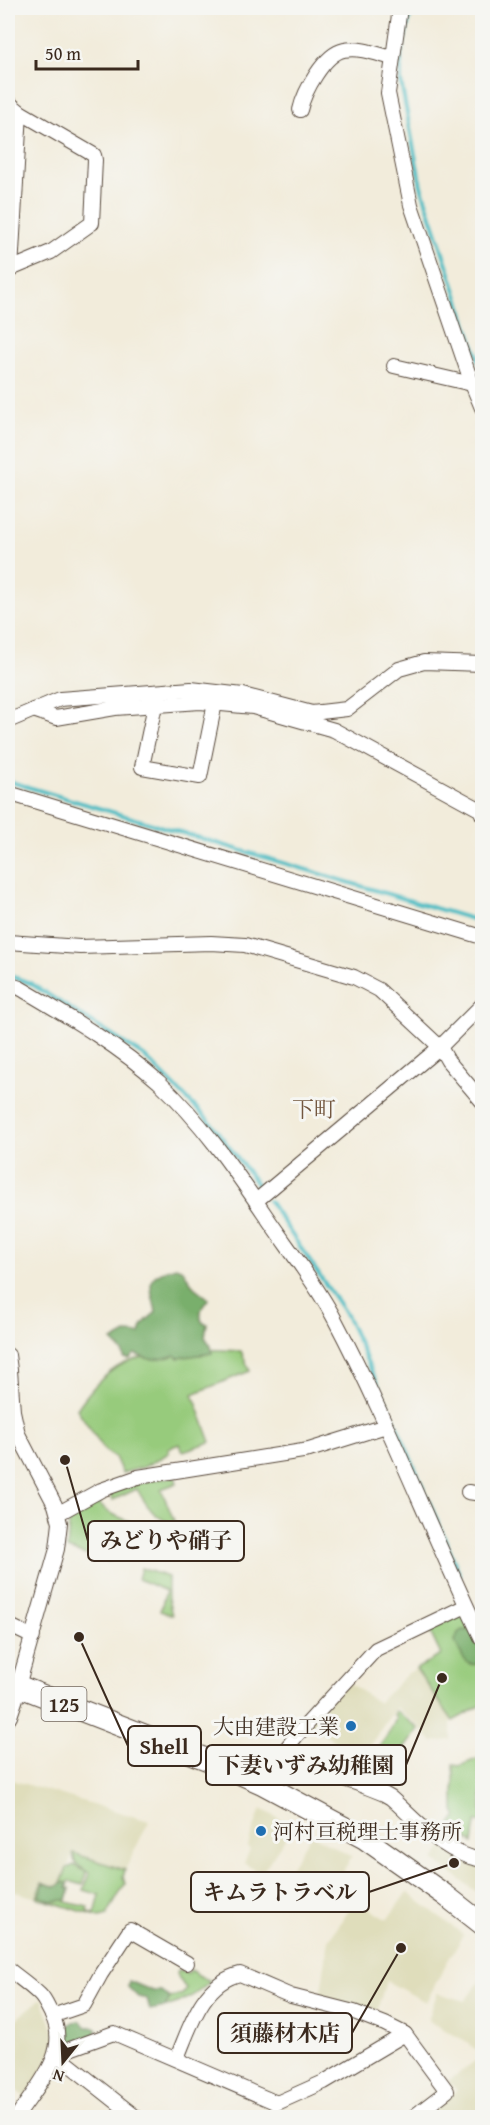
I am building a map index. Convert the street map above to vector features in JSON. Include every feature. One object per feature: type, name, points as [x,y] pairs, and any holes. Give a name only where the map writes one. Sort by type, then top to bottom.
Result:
[{"type":"highway","name":"125","points":[[13,1684],[216,1763],[259,1783],[364,1838],[483,1924]]},
{"type":"main road","points":[[8,1716],[13,1684]]},
{"type":"street","points":[[400,8],[388,93],[411,205],[472,384],[483,408]]},
{"type":"street","points":[[300,110],[303,96],[326,62],[343,50],[362,50],[392,58]]},
{"type":"street","points":[[8,102],[20,112],[94,155],[92,223],[51,252],[9,270],[20,112]]},
{"type":"street","points":[[394,366],[472,384]]},
{"type":"street","points":[[8,721],[60,699],[191,689],[243,695],[312,713],[347,709],[399,669],[424,662],[483,664]]},
{"type":"street","points":[[33,710],[56,718],[115,708],[200,702],[253,706],[334,730],[481,810],[483,814]]},
{"type":"street","points":[[155,705],[142,767],[200,777],[215,703]]},
{"type":"street","points":[[8,794],[483,937]]},
{"type":"street","points":[[8,942],[80,947],[211,943],[245,945],[354,977],[379,990],[440,1047],[448,1061],[483,1101]]},
{"type":"street","points":[[8,984],[20,988],[90,1029],[133,1060],[201,1125],[329,1309],[386,1426],[483,1639]]},
{"type":"street","points":[[256,1201],[440,1047],[483,1005]]},
{"type":"street","points":[[8,1355],[13,1411],[18,1434],[59,1514],[57,1549],[33,1636],[13,1684]]},
{"type":"street","points":[[59,1514],[101,1490],[138,1477],[309,1450],[386,1426]]},
{"type":"street","points":[[468,1492],[483,1494]]},
{"type":"street","points":[[259,1783],[273,1763],[376,1649],[466,1606],[483,1612]]},
{"type":"street","points":[[8,1625],[33,1636]]},
{"type":"street","points":[[273,1763],[324,1774],[384,1794],[450,1849],[462,1855],[483,1860]]},
{"type":"street","points":[[52,2016],[84,2006],[101,1974],[130,1929],[187,1964]]},
{"type":"street","points":[[8,1969],[40,1996],[52,2016],[57,2032],[56,2054],[50,2067],[16,2118]]},
{"type":"street","points":[[177,2058],[200,2003],[233,1976],[240,1974],[291,1996],[354,2012],[405,2034],[447,2091],[412,2118]]},
{"type":"street","points":[[56,2054],[114,2032],[277,2103],[324,2082],[405,2034]]},
{"type":"street","points":[[56,2054],[137,2118]]},
{"type":"shaded area","points":[[428,1628],[482,1653],[482,1705],[451,1722],[451,1740],[433,1742],[419,1726],[396,1707],[362,1757],[346,1746],[344,1748],[308,1723],[346,1681],[378,1703],[407,1674],[441,1655]]},
{"type":"shaded area","points":[[8,1779],[149,1821],[125,1870],[73,1853],[59,1888],[42,1882],[37,1898],[8,1890]]},
{"type":"shaded area","points":[[261,1809],[293,1826],[261,1874],[244,1863],[250,1850],[248,1846]]},
{"type":"shaded area","points":[[311,1834],[352,1857],[327,1896],[289,1870]]},
{"type":"shaded area","points":[[444,1845],[482,1860],[482,1896],[434,1860]]},
{"type":"shaded area","points":[[407,1892],[464,1935],[426,2002],[386,1981],[377,2011],[320,1997],[329,1940],[356,1900],[387,1920]]},
{"type":"shaded area","points":[[482,1978],[482,2054],[460,2038],[428,2021],[437,1993],[465,2001]]},
{"type":"shaded area","points":[[42,1998],[57,2040],[28,2100],[18,2092],[8,2077],[8,2026]]},
{"type":"shaded area","points":[[482,2056],[482,2117],[424,2118],[457,2090],[448,2081]]},
{"type":"green space","points":[[176,1267],[183,1270],[194,1287],[209,1299],[202,1307],[201,1315],[202,1322],[207,1324],[205,1337],[211,1346],[212,1353],[178,1358],[175,1355],[155,1359],[135,1354],[129,1359],[124,1358],[123,1352],[112,1341],[126,1333],[140,1334],[144,1323],[156,1312],[151,1282],[158,1274]]},
{"type":"green space","points":[[201,1349],[241,1351],[250,1371],[193,1394],[211,1442],[183,1451],[180,1444],[168,1448],[169,1453],[144,1467],[122,1473],[115,1457],[105,1451],[77,1409],[97,1384],[123,1364],[150,1356]]},
{"type":"green space","points":[[175,1476],[177,1483],[161,1489],[176,1525],[152,1512],[137,1489],[113,1500],[109,1493],[132,1484]]},
{"type":"green space","points":[[101,1498],[100,1505],[110,1513],[146,1529],[156,1538],[168,1558],[144,1551],[145,1545],[117,1536],[108,1562],[67,1549],[70,1516]]},
{"type":"green space","points":[[141,1568],[168,1577],[168,1598],[172,1615],[160,1611],[166,1591],[138,1579]]},
{"type":"green space","points":[[459,1616],[466,1618],[482,1653],[482,1705],[453,1721],[416,1669],[441,1655],[428,1628]]},
{"type":"green space","points":[[462,1630],[472,1631],[482,1653],[482,1662],[468,1663],[462,1656],[455,1641]]},
{"type":"green space","points":[[396,1711],[419,1729],[387,1771],[379,1786],[364,1781],[370,1764],[369,1760],[391,1729],[396,1718],[393,1715]]},
{"type":"green space","points":[[482,1757],[482,1822],[476,1822],[473,1843],[466,1838],[461,1851],[452,1846],[423,1819],[445,1833],[457,1817],[454,1810],[454,1765],[459,1766]]},
{"type":"green space","points":[[73,1853],[125,1870],[123,1877],[125,1884],[107,1915],[100,1917],[37,1898],[42,1882],[59,1888],[67,1868],[74,1865],[86,1873],[83,1885],[69,1881],[67,1888],[70,1889],[66,1902],[88,1907],[87,1911],[95,1914],[100,1895],[84,1890],[89,1873],[75,1863]]},
{"type":"green space","points":[[65,1882],[68,1885],[67,1888],[70,1889],[67,1900],[51,1901],[39,1896],[43,1883],[56,1887]]},
{"type":"green space","points":[[178,1970],[187,1974],[190,1970],[210,1982],[200,1991],[165,2007],[170,1998],[183,1994],[186,1989],[177,1975]]},
{"type":"green space","points":[[129,1981],[153,1991],[161,1991],[170,1998],[165,2007],[150,2010],[147,1999],[138,1997],[128,1987]]},
{"type":"green space","points":[[80,2021],[87,2027],[97,2029],[95,2034],[72,2043],[66,2034],[66,2028],[73,2022]]},
{"type":"waterway","points":[[412,8],[401,53],[401,82],[421,186],[482,370]]},
{"type":"waterway","points":[[8,781],[482,922]]},
{"type":"waterway","points":[[8,975],[30,983],[144,1056],[211,1123],[260,1188]]},
{"type":"waterway","points":[[269,1201],[345,1313],[397,1426],[460,1575]]},
{"type":"place","name":"みどりや硝子","points":[[65,1460]]},
{"type":"place","name":"Shell","points":[[79,1637]]},
{"type":"place","name":"下妻いずみ幼稚園","points":[[442,1678]]},
{"type":"place","name":"大由建設工業","points":[[351,1726]]},
{"type":"place","name":"河村亘税理士事務所","points":[[261,1831]]},
{"type":"place","name":"キムラトラベル","points":[[454,1863]]},
{"type":"place","name":"須藤材木店","points":[[401,1948]]},
{"type":"district","name":"下町","points":[[314,1109]]}]
